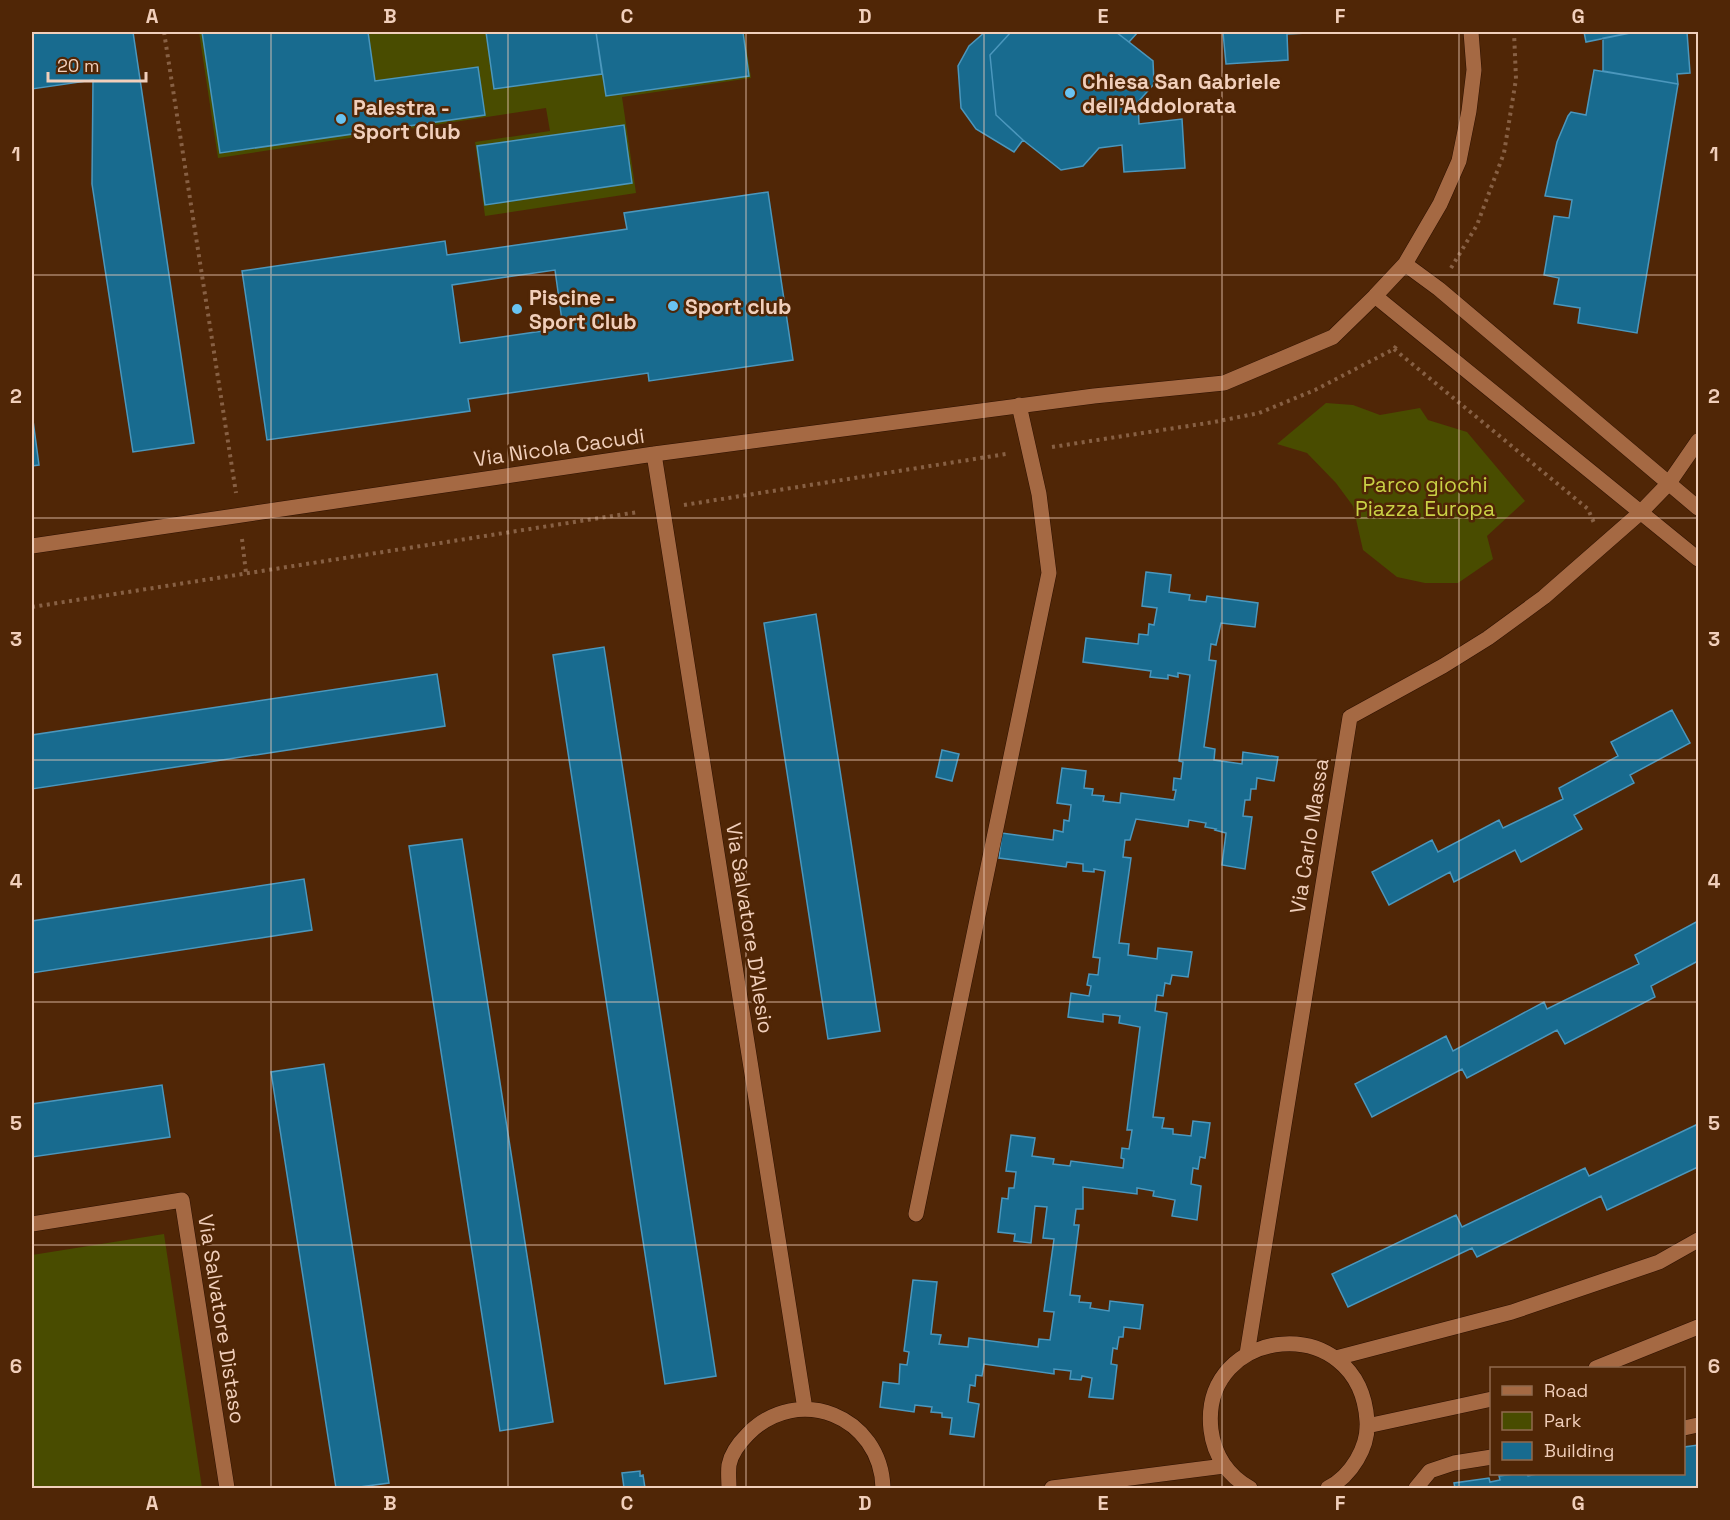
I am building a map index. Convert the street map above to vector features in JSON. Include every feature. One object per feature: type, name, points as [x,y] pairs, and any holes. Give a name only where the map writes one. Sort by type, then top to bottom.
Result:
[{"type":"street","name":"Via Nicola Cacudi","points":[[32,546],[654,454],[1019,405],[1224,383],[1333,337],[1405,264],[1440,204],[1459,160],[1469,111],[1474,70],[1471,32]]},
{"type":"street","points":[[1405,264],[1438,289],[1698,508]]},
{"type":"street","points":[[1375,296],[1698,559]]},
{"type":"street","points":[[915,1214],[1049,573],[1039,494],[1019,405]]},
{"type":"street","name":"Via Carlo Massa","points":[[1247,1354],[1350,717],[1443,666],[1488,638],[1545,597],[1641,512],[1669,483],[1698,441]]},
{"type":"street","name":"Via Salvatore D'Alesio","points":[[654,454],[805,1408]]},
{"type":"street","name":"Via Salvatore Distaso","points":[[32,1224],[182,1200],[227,1488]]},
{"type":"street","points":[[1336,1358],[1512,1312],[1659,1262],[1698,1240]]},
{"type":"street","points":[[1598,1367],[1698,1327]]},
{"type":"street","points":[[1250,1488],[1240,1483],[1224,1466],[1213,1443],[1210,1418],[1215,1393],[1228,1371],[1247,1354],[1268,1345],[1292,1342],[1315,1347],[1336,1358],[1350,1372],[1360,1388],[1366,1406],[1367,1426],[1362,1450],[1349,1471],[1328,1488]]},
{"type":"street","points":[[1367,1426],[1490,1399]]},
{"type":"street","points":[[729,1488],[729,1464],[740,1442],[758,1424],[780,1412],[805,1408],[829,1412],[851,1423],[868,1441],[879,1462],[883,1488]]},
{"type":"street","points":[[1416,1488],[1430,1471],[1455,1463],[1490,1457]]},
{"type":"street","points":[[1052,1488],[1224,1466]]},
{"type":"path","points":[[164,32],[240,514],[246,573]]},
{"type":"path","points":[[1395,349],[1588,509],[1604,545]]},
{"type":"green space","name":"Palestra - Sport Club","points":[[199,32],[744,32],[751,78],[622,97],[636,193],[485,216],[475,142],[550,131],[546,108],[218,158]]},
{"type":"green space","name":"Parco giochi Piazza Europa","points":[[1326,403],[1353,405],[1380,415],[1420,408],[1428,420],[1467,432],[1525,501],[1487,536],[1493,559],[1458,583],[1425,583],[1397,577],[1363,550],[1353,506],[1336,483],[1307,453],[1277,444]]},
{"type":"green space","points":[[164,1234],[202,1488],[32,1488],[32,1255]]},
{"type":"building","points":[[32,32],[133,32],[194,443],[133,452],[92,184],[93,80],[32,89]]},
{"type":"building","points":[[202,32],[368,32],[375,81],[478,67],[485,115],[220,153]]},
{"type":"building","points":[[486,32],[596,32],[602,74],[494,89]]},
{"type":"building","points":[[596,32],[743,32],[749,76],[606,96]]},
{"type":"building","points":[[985,32],[1011,32],[990,55],[996,115],[1023,140],[1014,152],[976,129],[961,108],[958,66],[969,46]]},
{"type":"building","name":"Chiesa San Gabriele dell'Addolorata","points":[[1011,32],[1116,32],[1153,61],[1154,84],[1138,102],[1139,124],[1182,119],[1185,168],[1124,172],[1122,145],[1099,148],[1083,166],[1061,170],[996,115],[990,55]]},
{"type":"building","points":[[1116,32],[1138,32],[1129,42]]},
{"type":"building","points":[[1223,32],[1328,32],[1287,34],[1288,60],[1226,64]]},
{"type":"building","points":[[1584,32],[1635,32],[1586,42]]},
{"type":"building","points":[[1635,32],[1687,32],[1690,73],[1677,74],[1678,84],[1603,71],[1603,38]]},
{"type":"building","points":[[1594,70],[1678,84],[1637,333],[1578,323],[1580,308],[1554,304],[1559,278],[1544,275],[1554,216],[1569,218],[1572,200],[1545,196],[1557,142],[1571,112],[1586,115]]},
{"type":"building","points":[[624,125],[632,183],[485,205],[477,146]]},
{"type":"building","name":"Piscine - Sport Club","points":[[768,192],[793,360],[649,381],[648,373],[468,399],[470,411],[267,440],[242,271],[445,241],[447,255],[627,229],[624,213]],"holes":[[[555,270],[563,328],[460,343],[452,285]]]},
{"type":"building","points":[[32,413],[39,465],[32,466]]},
{"type":"building","points":[[1146,572],[1171,575],[1169,592],[1190,595],[1189,600],[1206,602],[1207,596],[1258,603],[1255,627],[1221,623],[1216,645],[1211,644],[1209,660],[1216,661],[1204,747],[1215,749],[1214,760],[1242,764],[1243,752],[1278,757],[1274,781],[1257,778],[1256,789],[1251,789],[1250,800],[1245,800],[1243,816],[1252,817],[1245,869],[1222,865],[1226,833],[1205,827],[1206,823],[1189,820],[1188,827],[1136,819],[1130,840],[1125,840],[1123,857],[1131,858],[1119,943],[1129,944],[1128,955],[1157,959],[1158,948],[1192,952],[1188,977],[1172,975],[1170,984],[1165,983],[1163,996],[1157,995],[1155,1011],[1167,1013],[1153,1117],[1164,1118],[1162,1128],[1173,1129],[1173,1134],[1191,1136],[1193,1121],[1210,1123],[1205,1158],[1200,1157],[1198,1169],[1193,1168],[1191,1184],[1201,1186],[1197,1220],[1172,1216],[1175,1200],[1153,1196],[1154,1191],[1137,1188],[1137,1194],[1083,1187],[1083,1209],[1076,1209],[1074,1225],[1079,1225],[1070,1295],[1080,1296],[1079,1302],[1091,1303],[1090,1308],[1109,1311],[1110,1301],[1143,1305],[1140,1329],[1124,1327],[1123,1337],[1119,1337],[1117,1349],[1113,1348],[1111,1364],[1117,1365],[1113,1399],[1089,1397],[1092,1378],[1082,1376],[1081,1380],[1070,1379],[1071,1371],[1054,1369],[1054,1374],[984,1364],[982,1376],[976,1375],[975,1386],[970,1385],[968,1402],[979,1404],[974,1437],[950,1434],[952,1418],[942,1417],[942,1413],[931,1412],[932,1407],[915,1405],[914,1412],[880,1407],[883,1382],[899,1384],[900,1364],[907,1365],[909,1352],[904,1351],[913,1280],[937,1282],[931,1334],[941,1335],[939,1344],[968,1347],[969,1338],[1038,1347],[1039,1339],[1050,1340],[1054,1312],[1044,1311],[1054,1239],[1043,1238],[1047,1207],[1035,1206],[1031,1243],[1014,1241],[1015,1234],[998,1232],[1002,1198],[1008,1199],[1009,1188],[1014,1188],[1016,1172],[1006,1171],[1011,1135],[1035,1138],[1032,1156],[1054,1159],[1053,1164],[1070,1166],[1071,1161],[1123,1168],[1122,1148],[1129,1149],[1132,1130],[1127,1130],[1140,1027],[1119,1023],[1120,1016],[1103,1014],[1103,1022],[1068,1017],[1071,993],[1089,996],[1091,986],[1087,985],[1089,974],[1098,975],[1100,958],[1093,957],[1105,871],[1094,869],[1094,872],[1083,871],[1083,864],[1067,862],[1066,867],[999,858],[1002,833],[1053,840],[1054,830],[1063,832],[1064,820],[1069,821],[1071,805],[1057,803],[1062,768],[1086,771],[1084,788],[1093,789],[1092,795],[1104,796],[1103,801],[1120,803],[1121,793],[1174,800],[1176,790],[1173,790],[1174,778],[1181,779],[1183,762],[1179,761],[1190,675],[1178,673],[1178,677],[1168,675],[1168,679],[1150,677],[1151,671],[1083,662],[1086,638],[1138,644],[1139,634],[1148,635],[1149,624],[1154,625],[1157,608],[1142,606]]},
{"type":"building","points":[[816,614],[880,1031],[828,1039],[764,623]]},
{"type":"building","points":[[604,647],[716,1376],[665,1384],[553,655]]},
{"type":"building","points":[[437,674],[445,726],[32,789],[32,735]]},
{"type":"building","points":[[1672,710],[1690,743],[1630,775],[1634,783],[1574,815],[1582,829],[1521,862],[1515,850],[1454,882],[1450,872],[1389,905],[1372,872],[1432,840],[1438,852],[1499,820],[1503,828],[1563,799],[1559,788],[1618,756],[1611,742]]},
{"type":"building","points":[[942,750],[959,754],[952,781],[936,777]]},
{"type":"building","points":[[462,839],[553,1422],[500,1431],[409,846]]},
{"type":"building","points":[[304,879],[312,930],[32,973],[32,921]]},
{"type":"building","points":[[1698,921],[1698,961],[1651,986],[1655,997],[1565,1044],[1557,1030],[1467,1078],[1462,1069],[1372,1117],[1355,1084],[1446,1036],[1453,1051],[1544,1002],[1547,1009],[1639,964],[1635,955]]},
{"type":"building","points":[[324,1064],[389,1483],[352,1488],[336,1488],[271,1072]]},
{"type":"building","points":[[162,1085],[170,1137],[32,1157],[32,1104]]},
{"type":"building","points":[[1698,1124],[1698,1167],[1607,1210],[1601,1196],[1477,1257],[1472,1248],[1348,1307],[1332,1274],[1456,1215],[1462,1227],[1585,1168],[1589,1176]]},
{"type":"building","points":[[1698,1445],[1698,1488],[1455,1488],[1454,1483],[1489,1478],[1490,1482],[1500,1480],[1499,1476],[1506,1475],[1685,1475],[1685,1447]]},
{"type":"building","points":[[640,1471],[645,1488],[624,1488],[622,1473]]},
{"type":"place","name":"Chiesa San Gabriele dell'Addolorata","points":[[1070,93]]},
{"type":"place","name":"Palestra - Sport Club","points":[[341,119]]},
{"type":"place","name":"Sport club","points":[[673,306]]},
{"type":"place","name":"Piscine - Sport Club","points":[[517,309]]}]
